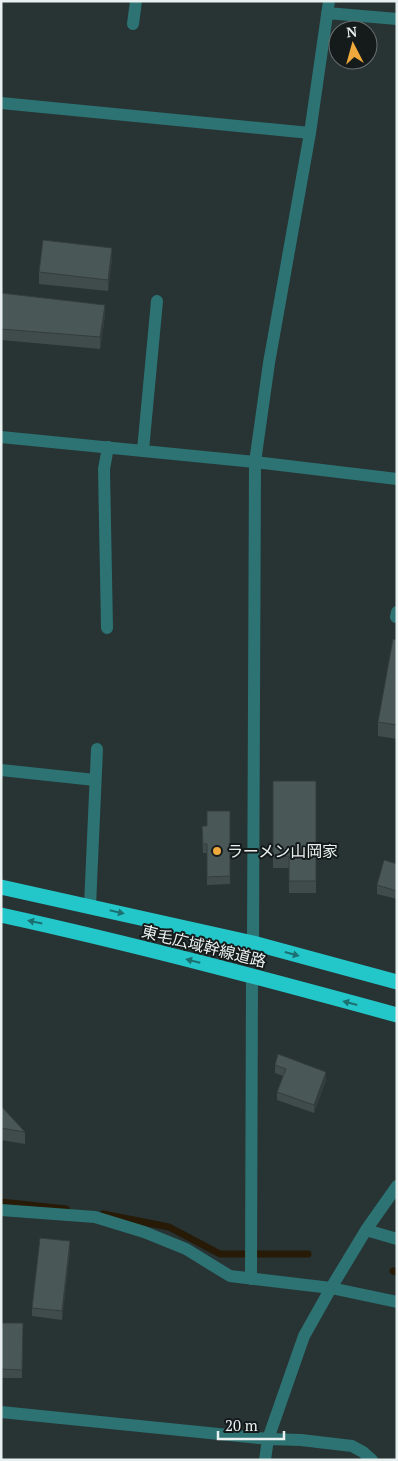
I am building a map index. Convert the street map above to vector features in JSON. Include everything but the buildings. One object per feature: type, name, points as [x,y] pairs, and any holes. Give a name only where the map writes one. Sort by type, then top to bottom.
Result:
[{"type":"highway","name":"東毛広域幹線道路","points":[[1,887],[252,943],[397,982]]},
{"type":"highway","name":"東毛広域幹線道路","points":[[1,915],[94,936],[397,1015]]},
{"type":"street","points":[[133,24],[136,1]]},
{"type":"street","points":[[252,943],[256,462],[269,363],[310,133],[328,7],[397,19]]},
{"type":"street","points":[[1,103],[310,133]]},
{"type":"street","points":[[143,450],[157,301]]},
{"type":"street","points":[[1,437],[143,450],[397,479]]},
{"type":"street","points":[[108,447],[104,469],[108,628]]},
{"type":"street","points":[[396,617],[397,612]]},
{"type":"street","points":[[90,906],[97,749]]},
{"type":"street","points":[[1,770],[95,780]]},
{"type":"street","points":[[251,1278],[252,976]]},
{"type":"street","points":[[265,1460],[268,1439],[304,1336],[366,1230],[397,1186]]},
{"type":"street","points":[[1,1210],[95,1217],[144,1232],[186,1249],[230,1276],[331,1288],[397,1302]]},
{"type":"street","points":[[366,1230],[397,1239]]},
{"type":"street","points":[[1,1412],[352,1446],[372,1460]]},
{"type":"waterway","points":[[1,1202],[66,1209]]},
{"type":"waterway","points":[[103,1214],[169,1227],[220,1254],[308,1254]]},
{"type":"waterway","points":[[393,1271],[397,1272]]},
{"type":"place","name":"ラーメン山岡家","points":[[217,851]]}]
